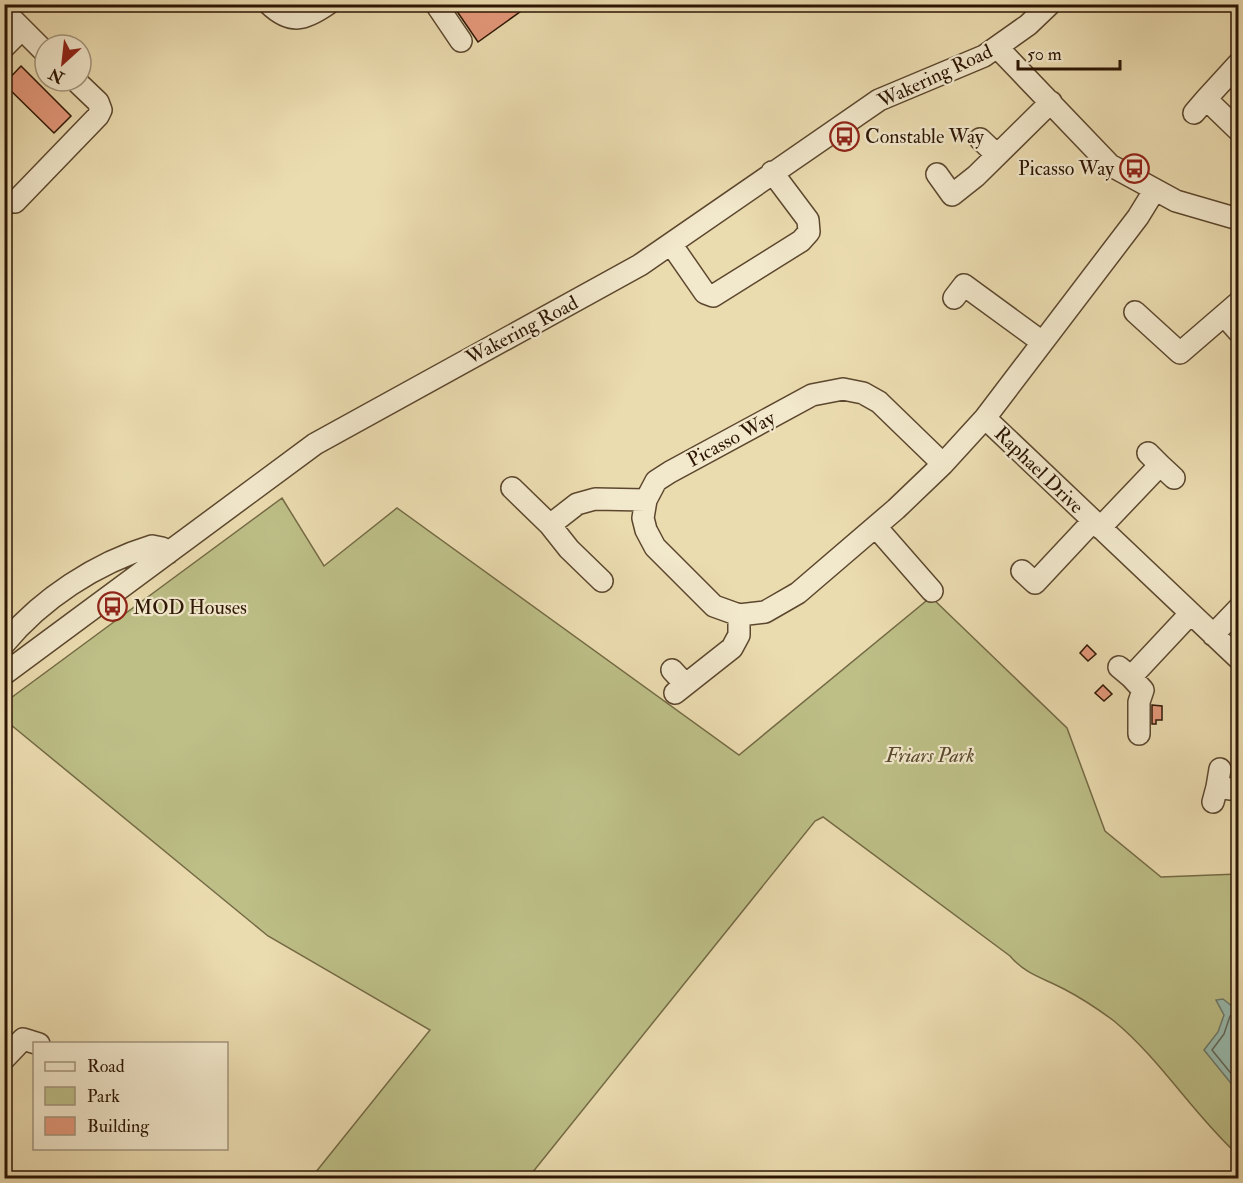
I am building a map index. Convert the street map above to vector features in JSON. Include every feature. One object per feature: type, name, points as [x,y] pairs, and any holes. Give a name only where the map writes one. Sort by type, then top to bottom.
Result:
[{"type":"street","points":[[269,4],[282,15],[300,19],[311,16],[328,4]]},
{"type":"street","points":[[436,4],[461,41]]},
{"type":"street","name":"Wakering Road","points":[[4,674],[315,444],[598,289],[671,244],[879,100],[971,62],[997,47],[1050,4]]},
{"type":"street","points":[[4,11],[33,41]]},
{"type":"street","points":[[4,47],[22,30]]},
{"type":"street","points":[[997,47],[1110,165],[1176,201],[1239,219]]},
{"type":"street","points":[[1239,64],[1200,106],[1239,130]]},
{"type":"street","points":[[15,202],[98,116],[100,110],[98,102],[89,93]]},
{"type":"street","points":[[937,174],[952,195],[976,176],[1051,102]]},
{"type":"street","points":[[980,139],[997,155]]},
{"type":"street","points":[[671,244],[705,293],[713,296],[801,241],[809,232],[808,220],[772,172]]},
{"type":"street","points":[[549,525],[577,504],[586,501],[595,499],[646,500],[643,518],[646,530],[655,547],[714,606],[740,615],[756,614],[780,605],[876,527],[944,464],[984,418],[1138,217],[1154,191]]},
{"type":"street","points":[[964,285],[1042,342]]},
{"type":"street","points":[[1135,312],[1180,353],[1207,331],[1233,316]]},
{"type":"street","name":"Picasso Way","points":[[646,500],[656,481],[670,472],[812,395],[836,390],[863,393],[879,402],[944,464]]},
{"type":"street","name":"Raphael Drive","points":[[984,418],[1239,658]]},
{"type":"street","name":"Raphael Drive","points":[[1035,583],[1160,466]]},
{"type":"street","points":[[512,488],[602,581]]},
{"type":"street","points":[[876,527],[932,591]]},
{"type":"street","points":[[4,644],[24,622],[99,567],[152,546],[162,548],[168,553]]},
{"type":"street","points":[[1213,635],[1239,609]]},
{"type":"street","points":[[1139,734],[1139,702],[1131,678],[1190,614]]},
{"type":"street","points":[[677,682],[732,648],[739,635],[740,615]]},
{"type":"street","points":[[1217,786],[1239,790]]},
{"type":"street","points":[[4,1059],[23,1039],[33,1042]]},
{"type":"green space","name":"Friars Park","points":[[282,498],[324,566],[397,508],[739,755],[931,597],[1067,728],[1105,831],[1161,877],[1238,874],[1238,1155],[1206,1122],[1147,1053],[1114,1021],[1077,996],[1022,967],[823,817],[815,821],[528,1178],[311,1178],[430,1030],[268,936],[5,720],[4,703]]},
{"type":"water","points":[[1223,999],[1238,1011],[1238,1092],[1204,1050],[1218,1032],[1224,1015],[1216,1000]]},
{"type":"building","points":[[452,4],[531,4],[478,42]]},
{"type":"building","points":[[21,66],[33,78],[33,93],[48,93],[71,116],[54,133],[4,84]]},
{"type":"building","points":[[1087,645],[1096,654],[1088,661],[1080,653]]},
{"type":"building","points":[[1103,685],[1112,694],[1104,701],[1095,693]]},
{"type":"building","points":[[1152,705],[1162,706],[1162,720],[1156,720],[1156,724],[1152,724]]},
{"type":"place","name":"Constable Way","points":[[844,136]]},
{"type":"place","name":"Picasso Way","points":[[1135,168]]},
{"type":"place","name":"MOD Houses","points":[[112,607]]}]
